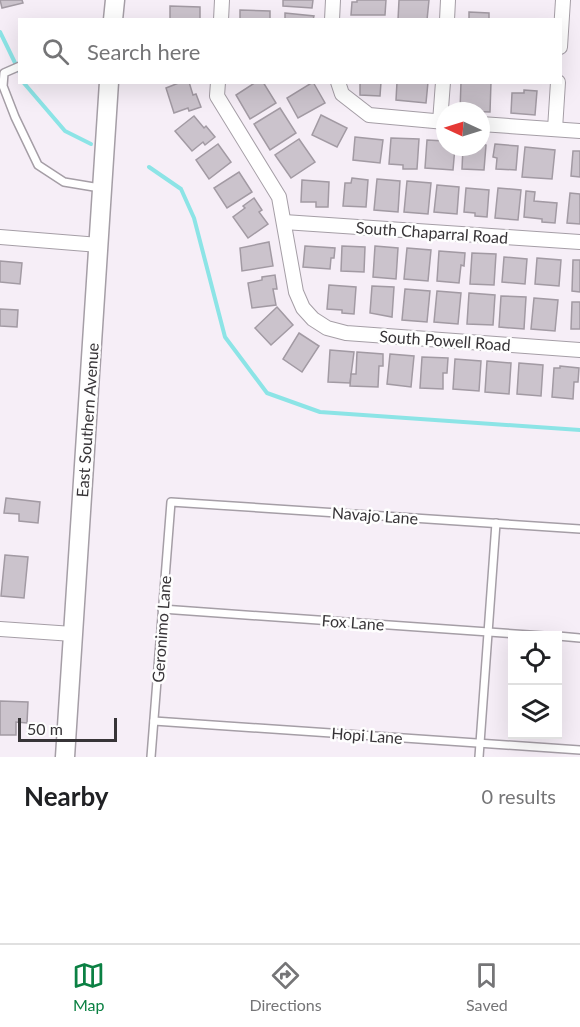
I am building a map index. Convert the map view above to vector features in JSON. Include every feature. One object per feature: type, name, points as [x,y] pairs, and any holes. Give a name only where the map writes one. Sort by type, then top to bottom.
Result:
[{"type":"street","points":[[113,18],[115,0]]},
{"type":"street","points":[[221,18],[222,0]]},
{"type":"street","points":[[332,18],[333,0]]},
{"type":"street","points":[[447,18],[448,0]]},
{"type":"street","points":[[562,24],[563,0]]},
{"type":"street","name":"East Southern Avenue","points":[[65,757],[109,84]]},
{"type":"street","points":[[218,84],[217,96],[279,197],[284,222]]},
{"type":"street","points":[[442,102],[443,84]]},
{"type":"street","points":[[555,129],[558,84]]},
{"type":"street","points":[[340,88],[369,116],[436,122]]},
{"type":"street","points":[[490,125],[580,131]]},
{"type":"street","name":"South Chaparral Road","points":[[284,222],[580,242]]},
{"type":"street","name":"South Powell Road","points":[[284,222],[296,292],[303,308],[313,319],[327,328],[346,333],[580,350]]},
{"type":"street","points":[[0,237],[99,245]]},
{"type":"street","points":[[0,629],[73,634]]},
{"type":"lane","points":[[18,67],[4,74],[3,86],[38,165],[64,182],[102,188]]},
{"type":"lane","name":"Navajo Lane","points":[[171,502],[580,529]]},
{"type":"lane","name":"Geronimo Lane","points":[[151,757],[171,502]]},
{"type":"lane","points":[[479,757],[496,523]]},
{"type":"lane","name":"Fox Lane","points":[[162,609],[508,633]]},
{"type":"lane","points":[[562,636],[580,638]]},
{"type":"lane","name":"Hopi Lane","points":[[154,721],[580,750]]},
{"type":"building","points":[[0,0],[22,0],[23,3],[2,8]]},
{"type":"building","points":[[283,0],[313,0],[312,8],[283,6]]},
{"type":"building","points":[[357,0],[386,0],[385,15],[351,15],[352,2],[357,2]]},
{"type":"building","points":[[399,0],[429,0],[427,18],[398,18]]},
{"type":"building","points":[[170,6],[200,7],[200,18],[170,18]]},
{"type":"building","points":[[240,10],[270,11],[270,18],[240,18]]},
{"type":"building","points":[[469,12],[489,13],[489,18],[469,18]]},
{"type":"building","points":[[285,13],[314,16],[314,18],[285,18]]},
{"type":"building","points":[[176,84],[190,84],[193,95],[196,94],[201,107],[189,111],[188,108],[174,113],[166,88]]},
{"type":"building","points":[[253,84],[264,84],[276,103],[250,119],[236,95]]},
{"type":"building","points":[[310,84],[314,84],[325,103],[298,118],[287,98]]},
{"type":"building","points":[[360,84],[381,84],[380,96],[360,95]]},
{"type":"building","points":[[397,84],[428,84],[426,103],[396,100]]},
{"type":"building","points":[[461,84],[491,84],[490,112],[490,102],[460,102]]},
{"type":"building","points":[[524,90],[537,91],[535,115],[511,113],[512,93],[524,93]]},
{"type":"building","points":[[280,108],[296,133],[270,150],[254,124]]},
{"type":"building","points":[[321,115],[347,128],[337,147],[312,135]]},
{"type":"building","points":[[194,116],[215,137],[205,145],[203,142],[192,151],[175,131]]},
{"type":"building","points":[[355,137],[383,140],[380,163],[353,160]]},
{"type":"building","points":[[391,138],[419,139],[417,169],[403,169],[403,165],[389,164]]},
{"type":"building","points":[[299,139],[315,162],[291,178],[275,155]]},
{"type":"building","points":[[427,140],[436,140],[436,156],[454,156],[453,170],[425,168]]},
{"type":"building","points":[[218,144],[231,162],[209,179],[196,160]]},
{"type":"building","points":[[495,144],[518,146],[516,170],[496,169],[497,158],[493,157]]},
{"type":"building","points":[[525,147],[555,150],[552,179],[522,177]]},
{"type":"building","points":[[573,151],[580,151],[580,177],[571,176]]},
{"type":"building","points":[[463,156],[485,156],[484,170],[462,169]]},
{"type":"building","points":[[239,172],[252,192],[227,208],[214,188]]},
{"type":"building","points":[[352,178],[368,180],[366,207],[343,206],[345,183],[351,183]]},
{"type":"building","points":[[377,179],[400,181],[398,212],[374,210]]},
{"type":"building","points":[[302,180],[329,182],[328,207],[316,207],[316,202],[301,202]]},
{"type":"building","points":[[407,181],[431,183],[428,214],[404,212]]},
{"type":"building","points":[[437,185],[459,187],[457,214],[434,212]]},
{"type":"building","points":[[466,188],[489,190],[487,217],[464,212]]},
{"type":"building","points":[[498,188],[521,190],[518,220],[495,218]]},
{"type":"building","points":[[526,191],[535,192],[534,201],[557,203],[555,223],[524,217]]},
{"type":"building","points":[[570,193],[580,194],[580,224],[567,223]]},
{"type":"building","points":[[254,198],[262,210],[259,212],[268,224],[248,238],[233,217]]},
{"type":"building","points":[[269,242],[273,266],[242,271],[240,248]]},
{"type":"building","points":[[305,246],[335,248],[330,269],[303,267]]},
{"type":"building","points":[[342,246],[365,247],[364,272],[341,271]]},
{"type":"building","points":[[375,246],[398,248],[396,279],[373,277]]},
{"type":"building","points":[[407,248],[431,250],[428,281],[404,279]]},
{"type":"building","points":[[439,251],[465,253],[459,283],[437,281]]},
{"type":"building","points":[[472,253],[496,254],[494,285],[470,284]]},
{"type":"building","points":[[504,257],[527,259],[525,284],[502,282]]},
{"type":"building","points":[[537,258],[561,260],[559,286],[535,284]]},
{"type":"building","points":[[573,260],[580,260],[580,292],[572,291]]},
{"type":"building","points":[[0,261],[22,263],[20,284],[0,282]]},
{"type":"building","points":[[275,275],[277,289],[273,289],[276,305],[252,308],[248,283]]},
{"type":"building","points":[[329,285],[356,287],[354,314],[327,309]]},
{"type":"building","points":[[372,286],[394,287],[392,317],[370,313]]},
{"type":"building","points":[[405,289],[430,291],[427,322],[402,320]]},
{"type":"building","points":[[437,291],[461,293],[458,324],[434,322]]},
{"type":"building","points":[[469,293],[495,295],[493,325],[467,324]]},
{"type":"building","points":[[501,296],[526,297],[524,329],[499,327]]},
{"type":"building","points":[[534,298],[558,300],[555,331],[531,329]]},
{"type":"building","points":[[572,302],[580,302],[580,329],[571,329]]},
{"type":"building","points":[[277,307],[293,325],[271,345],[255,328]]},
{"type":"building","points":[[0,309],[18,310],[17,327],[0,326]]},
{"type":"building","points":[[299,333],[319,346],[302,372],[283,359]]},
{"type":"building","points":[[330,350],[354,352],[350,383],[328,382]]},
{"type":"building","points":[[357,352],[383,354],[383,366],[379,366],[378,387],[350,386],[351,374],[356,374]]},
{"type":"building","points":[[390,354],[414,356],[411,387],[387,384]]},
{"type":"building","points":[[422,357],[448,358],[447,373],[443,373],[443,389],[420,388]]},
{"type":"building","points":[[455,359],[481,361],[479,391],[453,389]]},
{"type":"building","points":[[487,361],[511,363],[509,394],[485,392]]},
{"type":"building","points":[[519,363],[543,365],[541,396],[517,394]]},
{"type":"building","points":[[560,366],[579,368],[578,382],[574,382],[573,399],[552,397],[554,368],[560,368]]},
{"type":"building","points":[[6,498],[40,502],[38,523],[19,521],[19,514],[4,513]]},
{"type":"building","points":[[5,555],[28,557],[24,598],[1,596]]},
{"type":"building","points":[[0,701],[28,702],[27,723],[16,722],[16,735],[0,735]]},
{"type":"waterway","points":[[0,32],[18,69]]},
{"type":"waterway","points":[[25,84],[65,131],[91,144]]},
{"type":"waterway","points":[[149,167],[181,189],[194,218],[225,337],[267,393],[320,412],[580,430]]}]
